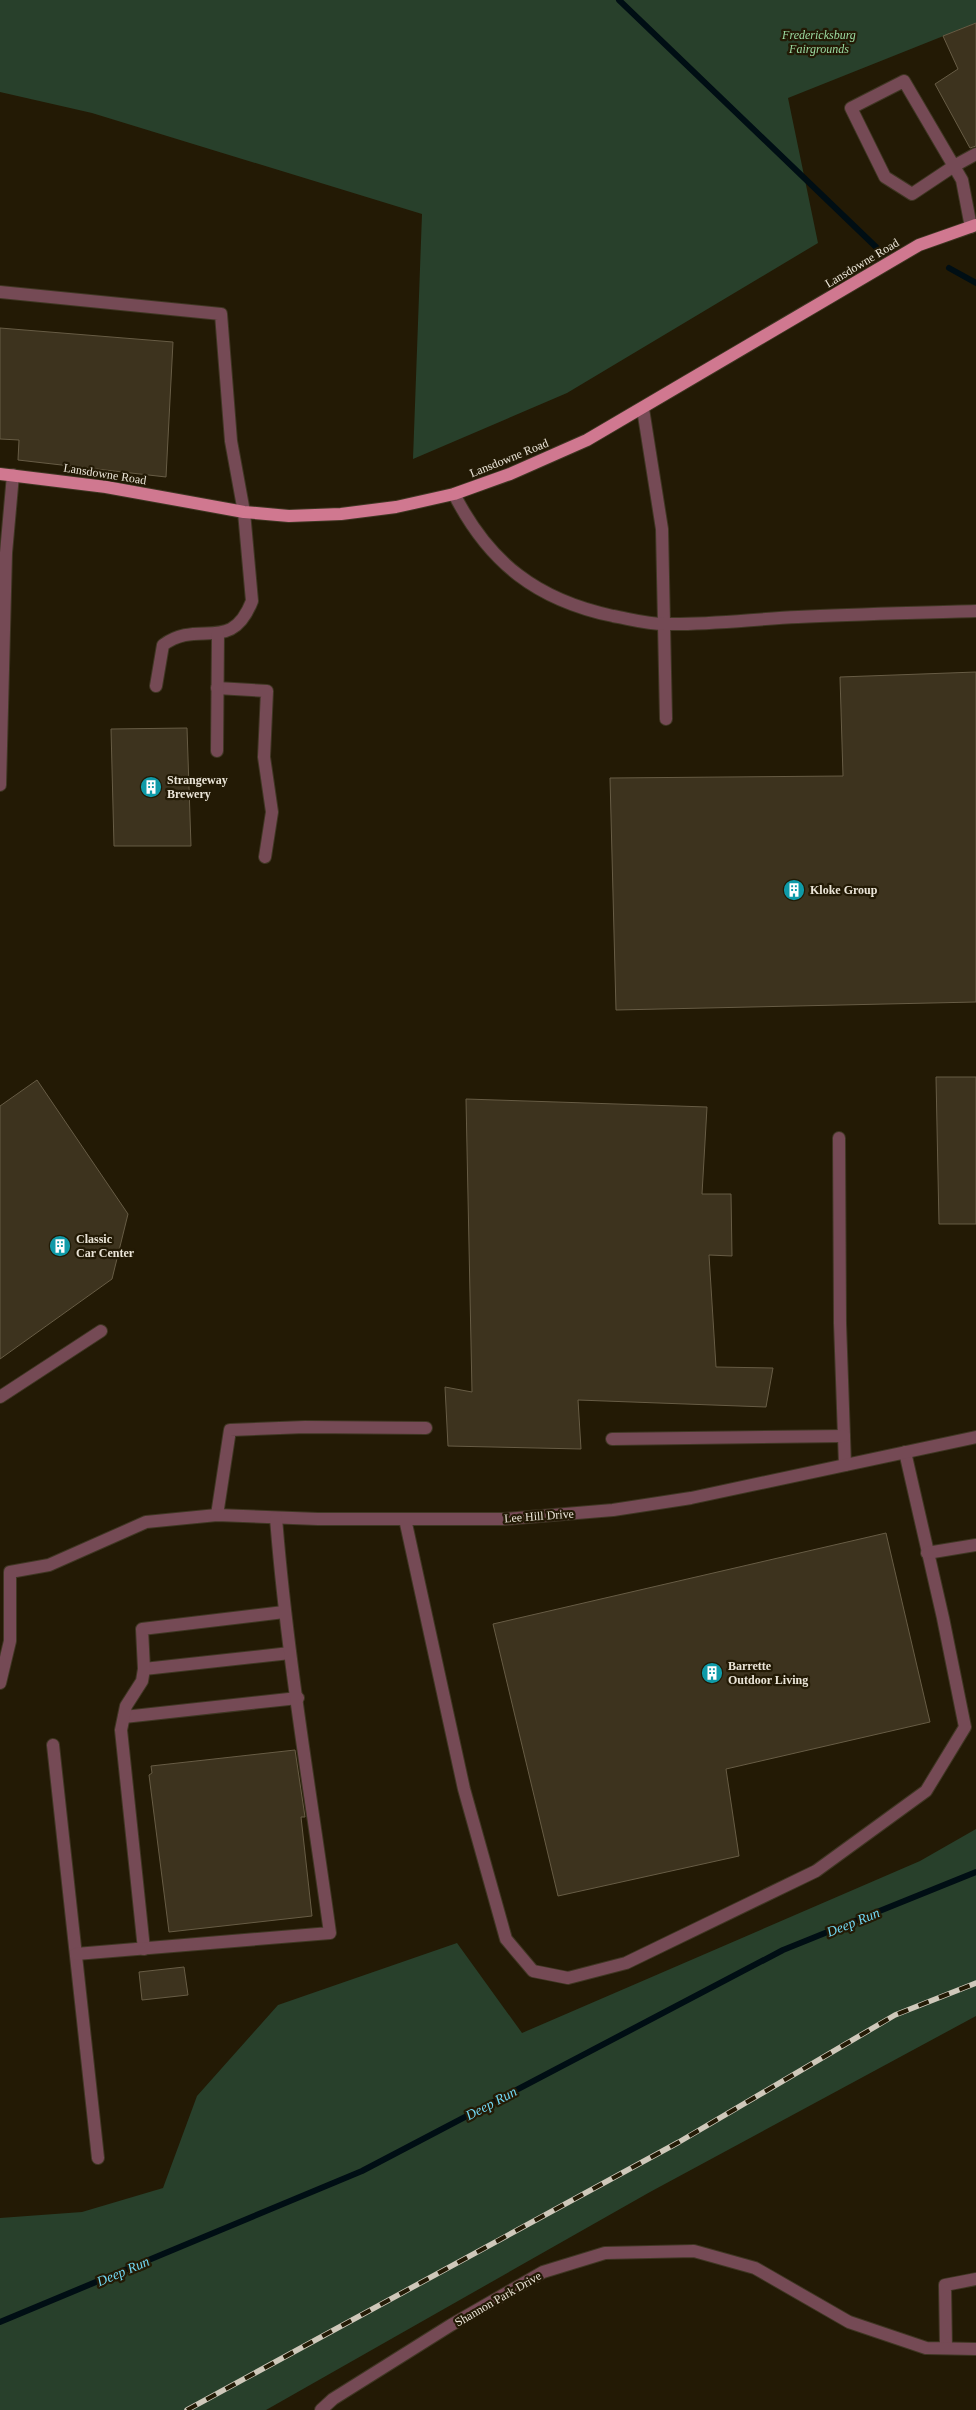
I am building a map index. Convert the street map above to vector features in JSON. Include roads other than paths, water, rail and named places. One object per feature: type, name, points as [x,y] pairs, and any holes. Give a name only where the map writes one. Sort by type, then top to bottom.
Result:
[{"type":"main road","name":"Lansdowne Road","points":[[6,474],[98,486],[244,512],[289,516],[341,514],[396,507],[454,494],[510,474],[588,440],[920,245],[973,226]]},
{"type":"street","points":[[973,226],[962,180],[954,166],[904,81],[851,108],[885,177],[912,194],[954,166],[976,154]]},
{"type":"street","points":[[0,292],[221,314],[230,441],[244,512],[252,601],[247,614],[238,625],[218,633],[186,633],[172,638],[163,645],[156,686]]},
{"type":"street","points":[[642,409],[662,529],[666,719]]},
{"type":"street","points":[[0,785],[3,548],[6,474]]},
{"type":"street","points":[[454,494],[468,520],[485,545],[506,566],[530,584],[556,598],[597,612],[664,624],[814,616],[976,611]]},
{"type":"street","points":[[217,751],[218,633]]},
{"type":"street","points":[[217,688],[267,691],[264,757],[272,812],[265,857]]},
{"type":"street","points":[[839,1138],[845,1465]]},
{"type":"street","points":[[0,1397],[101,1331]]},
{"type":"street","points":[[217,1515],[230,1430],[305,1427],[426,1428]]},
{"type":"street","points":[[612,1439],[844,1436]]},
{"type":"street","name":"Lee Hill Drive","points":[[5,1569],[49,1566],[146,1522],[217,1515],[276,1518],[504,1519],[614,1510],[691,1498],[976,1437]]},
{"type":"street","points":[[405,1519],[464,1789],[506,1940],[534,1971],[568,1978],[626,1963],[816,1871],[926,1792],[970,1725],[927,1553],[905,1452]]},
{"type":"street","points":[[76,1954],[330,1933],[298,1698],[284,1612],[276,1518]]},
{"type":"street","points":[[927,1553],[976,1545]]},
{"type":"street","points":[[0,1683],[10,1641],[5,1569]]},
{"type":"street","points":[[144,1948],[121,1730],[126,1706],[142,1681],[144,1669],[142,1629],[284,1612]]},
{"type":"street","points":[[144,1669],[290,1653]]},
{"type":"street","points":[[124,1716],[298,1698]]},
{"type":"street","points":[[53,1745],[98,2158]]},
{"type":"street","name":"Shannon Park Drive","points":[[321,2410],[333,2399],[443,2330],[543,2272],[605,2253],[694,2251],[755,2268],[849,2322],[926,2348],[976,2349]]},
{"type":"street","points":[[946,2348],[945,2285],[976,2279]]},
{"type":"waterway","points":[[619,0],[876,247]]},
{"type":"waterway","points":[[949,268],[976,283]]},
{"type":"waterway","name":"Deep Run","points":[[0,2322],[362,2171],[783,1950],[976,1872]]},
{"type":"railway","points":[[187,2410],[679,2142],[895,2015],[976,1983]]},
{"type":"place","name":"Strangeway Brewery","points":[[151,787]]},
{"type":"place","name":"Kloke Group","points":[[794,890]]},
{"type":"place","name":"Classic Car Center","points":[[60,1246]]},
{"type":"place","name":"Barrette Outdoor Living","points":[[712,1673]]},
{"type":"park label","name":"Fredericksburg Fairgrounds","points":[[819,42]]}]
